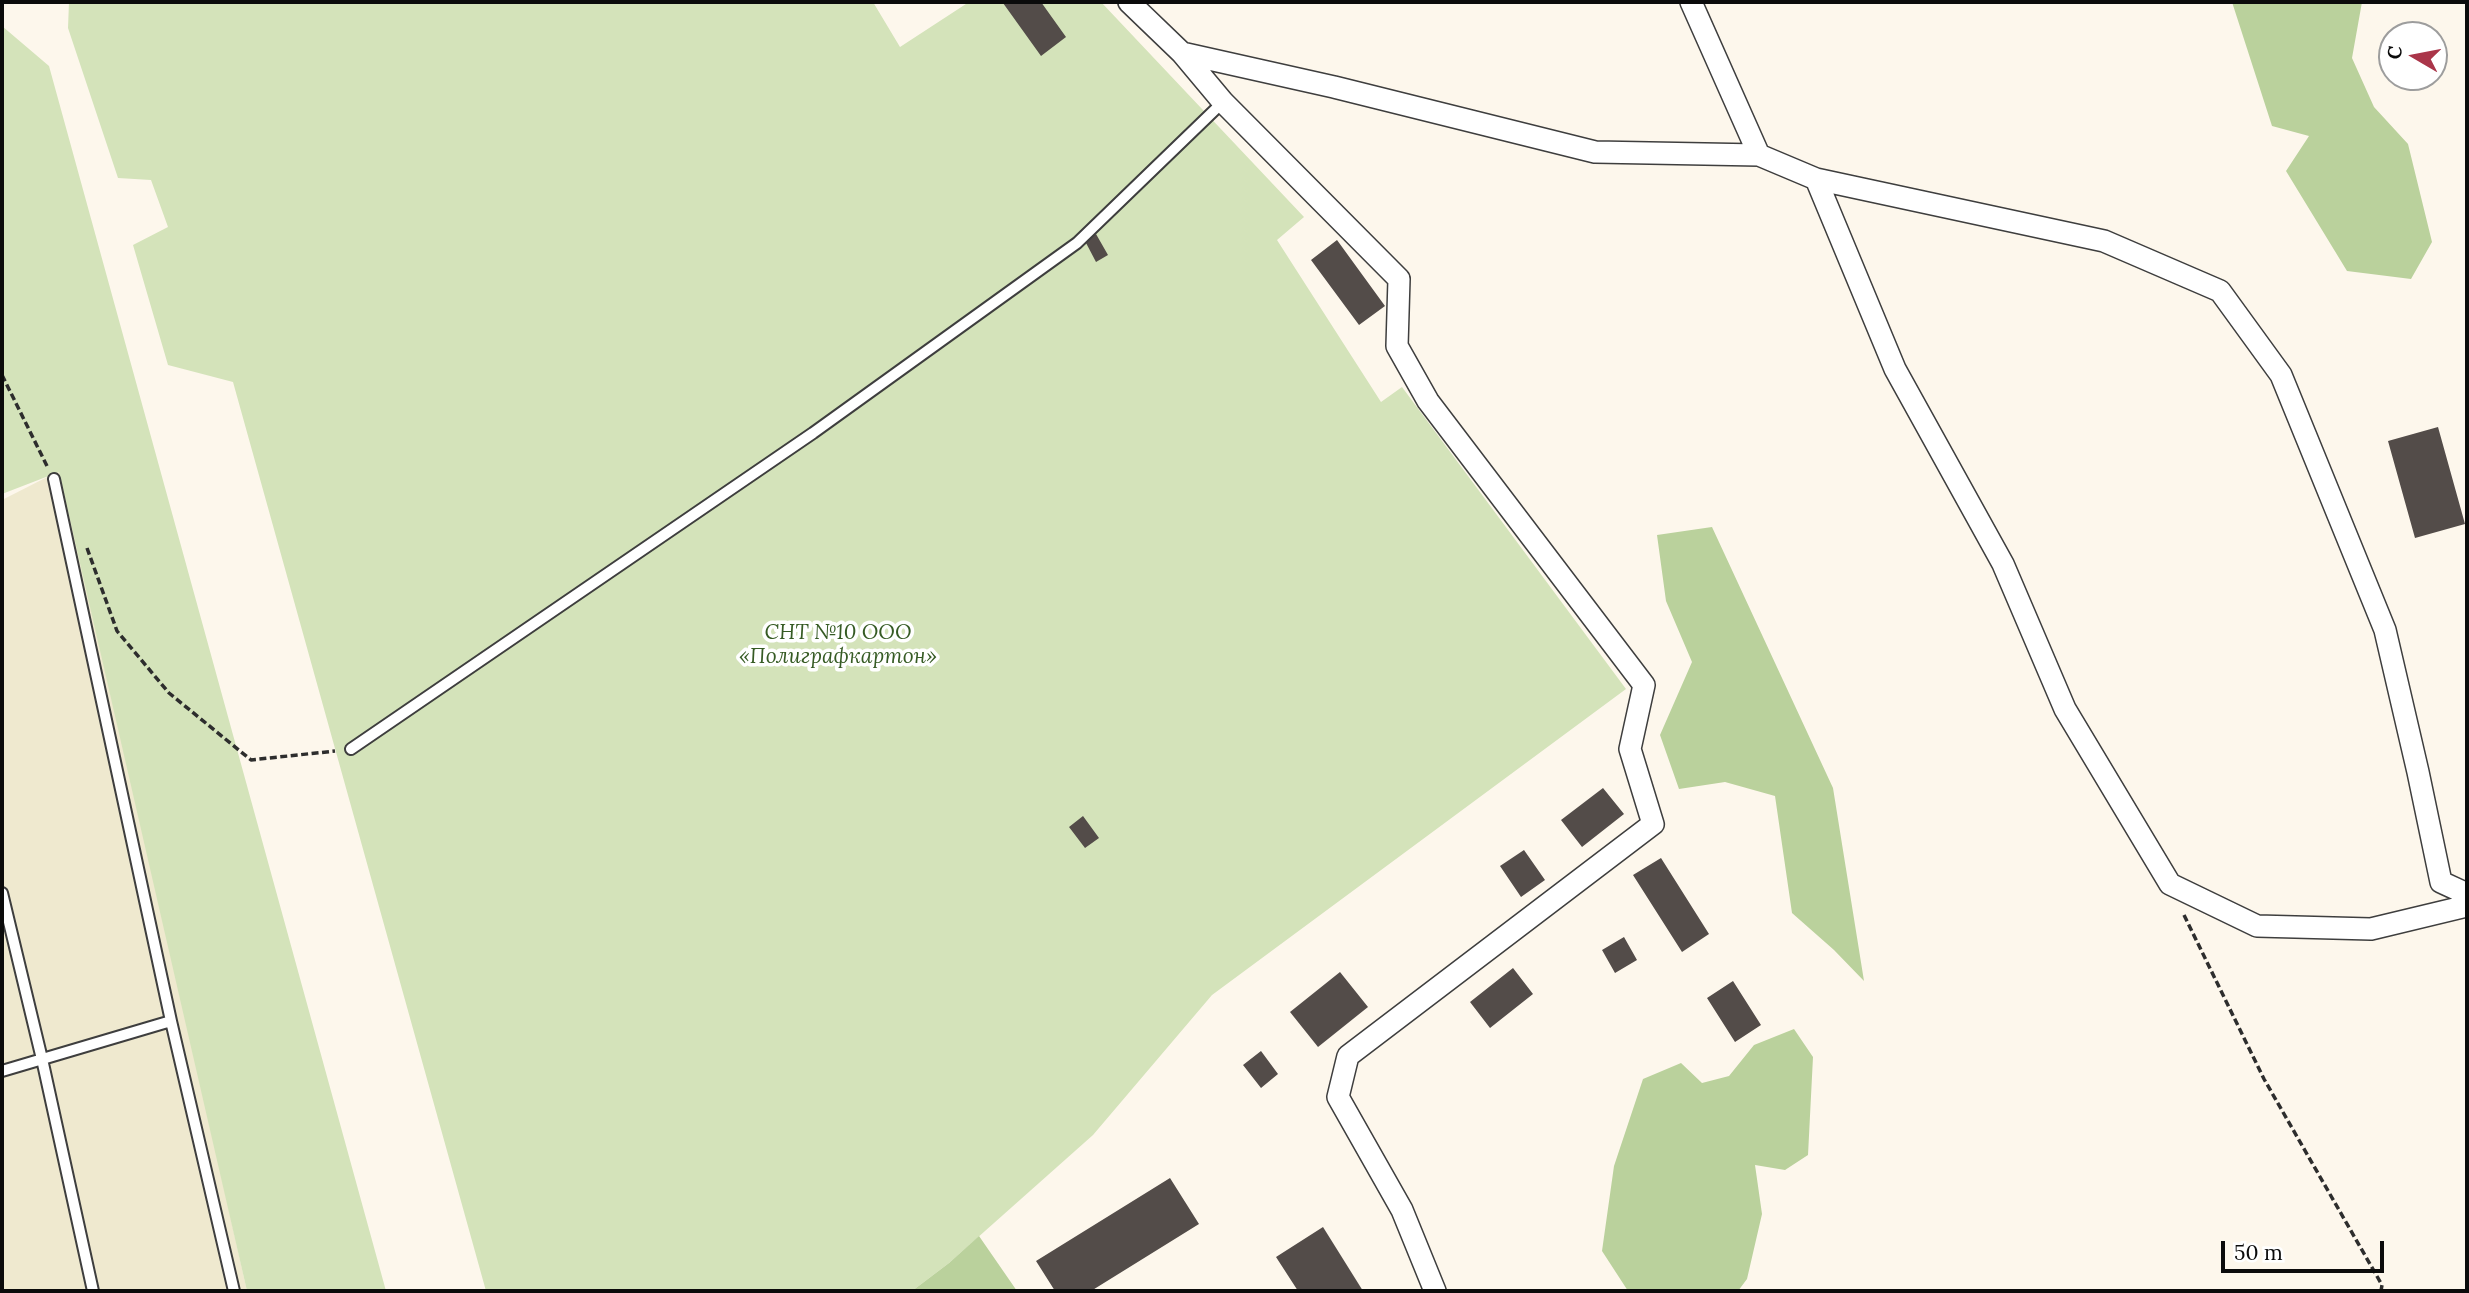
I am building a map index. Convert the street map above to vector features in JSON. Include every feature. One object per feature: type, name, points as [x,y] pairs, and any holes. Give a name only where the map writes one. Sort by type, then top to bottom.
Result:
[{"type":"street","points":[[1129,2],[1182,53],[1223,102],[1399,279],[1397,346],[1428,401],[1644,685],[1630,749],[1653,824],[1348,1056],[1338,1097],[1402,1210],[1435,1291]]},
{"type":"street","points":[[1691,2],[1759,155]]},
{"type":"street","points":[[1182,53],[1334,87],[1595,152],[1759,155],[1816,179],[2104,241],[2220,291],[2281,375],[2323,477],[2385,630],[2441,882],[2467,894]]},
{"type":"street","points":[[1816,179],[1895,369],[2003,564],[2065,709],[2170,884],[2257,926],[2371,929],[2467,906]]},
{"type":"lane","points":[[351,749],[813,433],[1077,243],[1223,102]]},
{"type":"lane","points":[[54,479],[171,1020],[234,1291]]},
{"type":"lane","points":[[2,893],[93,1291]]},
{"type":"lane","points":[[2,1071],[171,1020]]},
{"type":"path","points":[[2,375],[36,448],[54,479]]},
{"type":"path","points":[[86,545],[117,631],[169,693],[250,760],[351,749]]},
{"type":"path","points":[[2170,884],[2264,1079],[2382,1284],[2381,1291]]},
{"type":"shaded area","points":[[59,471],[247,1291],[2,1291],[2,500]]},
{"type":"green space","name":"СНТ №10 ООО «Полиграфкартон»","points":[[69,2],[873,2],[900,47],[969,2],[1101,2],[1304,217],[1277,240],[1381,402],[1402,387],[1626,689],[1212,995],[1093,1135],[949,1263],[912,1291],[486,1291],[233,382],[168,365],[133,245],[168,227],[151,180],[118,178],[68,28]]},
{"type":"green space","points":[[2232,2],[2362,2],[2352,58],[2374,107],[2408,144],[2432,242],[2411,279],[2347,271],[2286,171],[2309,136],[2272,126]]},
{"type":"green space","points":[[2,26],[49,66],[386,1291],[247,1291],[59,472],[2,494]]},
{"type":"green space","points":[[1712,527],[1833,788],[1864,981],[1792,913],[1775,796],[1725,782],[1679,789],[1660,735],[1692,662],[1666,601],[1657,535]]},
{"type":"green space","points":[[1794,1029],[1813,1057],[1808,1155],[1785,1170],[1755,1165],[1762,1214],[1747,1279],[1738,1291],[1628,1291],[1602,1251],[1614,1166],[1643,1079],[1681,1063],[1702,1083],[1729,1076],[1754,1045]]},
{"type":"green space","points":[[979,1236],[1017,1291],[912,1291],[949,1263]]},
{"type":"building","points":[[1041,2],[1066,37],[1041,56],[1003,3]]},
{"type":"building","points":[[1096,234],[1108,255],[1096,262],[1085,241]]},
{"type":"building","points":[[1337,240],[1385,306],[1359,325],[1311,260]]},
{"type":"building","points":[[2438,427],[2465,524],[2415,538],[2388,441]]},
{"type":"building","points":[[1603,788],[1624,814],[1582,847],[1561,820]]},
{"type":"building","points":[[1083,816],[1099,838],[1085,848],[1069,827]]},
{"type":"building","points":[[1524,850],[1545,880],[1521,897],[1500,866]]},
{"type":"building","points":[[1661,858],[1709,934],[1682,952],[1633,875]]},
{"type":"building","points":[[1624,937],[1637,960],[1615,973],[1602,950]]},
{"type":"building","points":[[1513,968],[1533,994],[1490,1028],[1470,1002]]},
{"type":"building","points":[[1340,972],[1368,1007],[1318,1047],[1290,1012]]},
{"type":"building","points":[[1733,981],[1761,1025],[1735,1042],[1707,998]]},
{"type":"building","points":[[1261,1051],[1278,1074],[1261,1088],[1243,1065]]},
{"type":"building","points":[[1170,1178],[1199,1224],[1091,1291],[1055,1291],[1036,1261]]},
{"type":"building","points":[[1323,1227],[1363,1291],[1298,1291],[1276,1257]]}]
